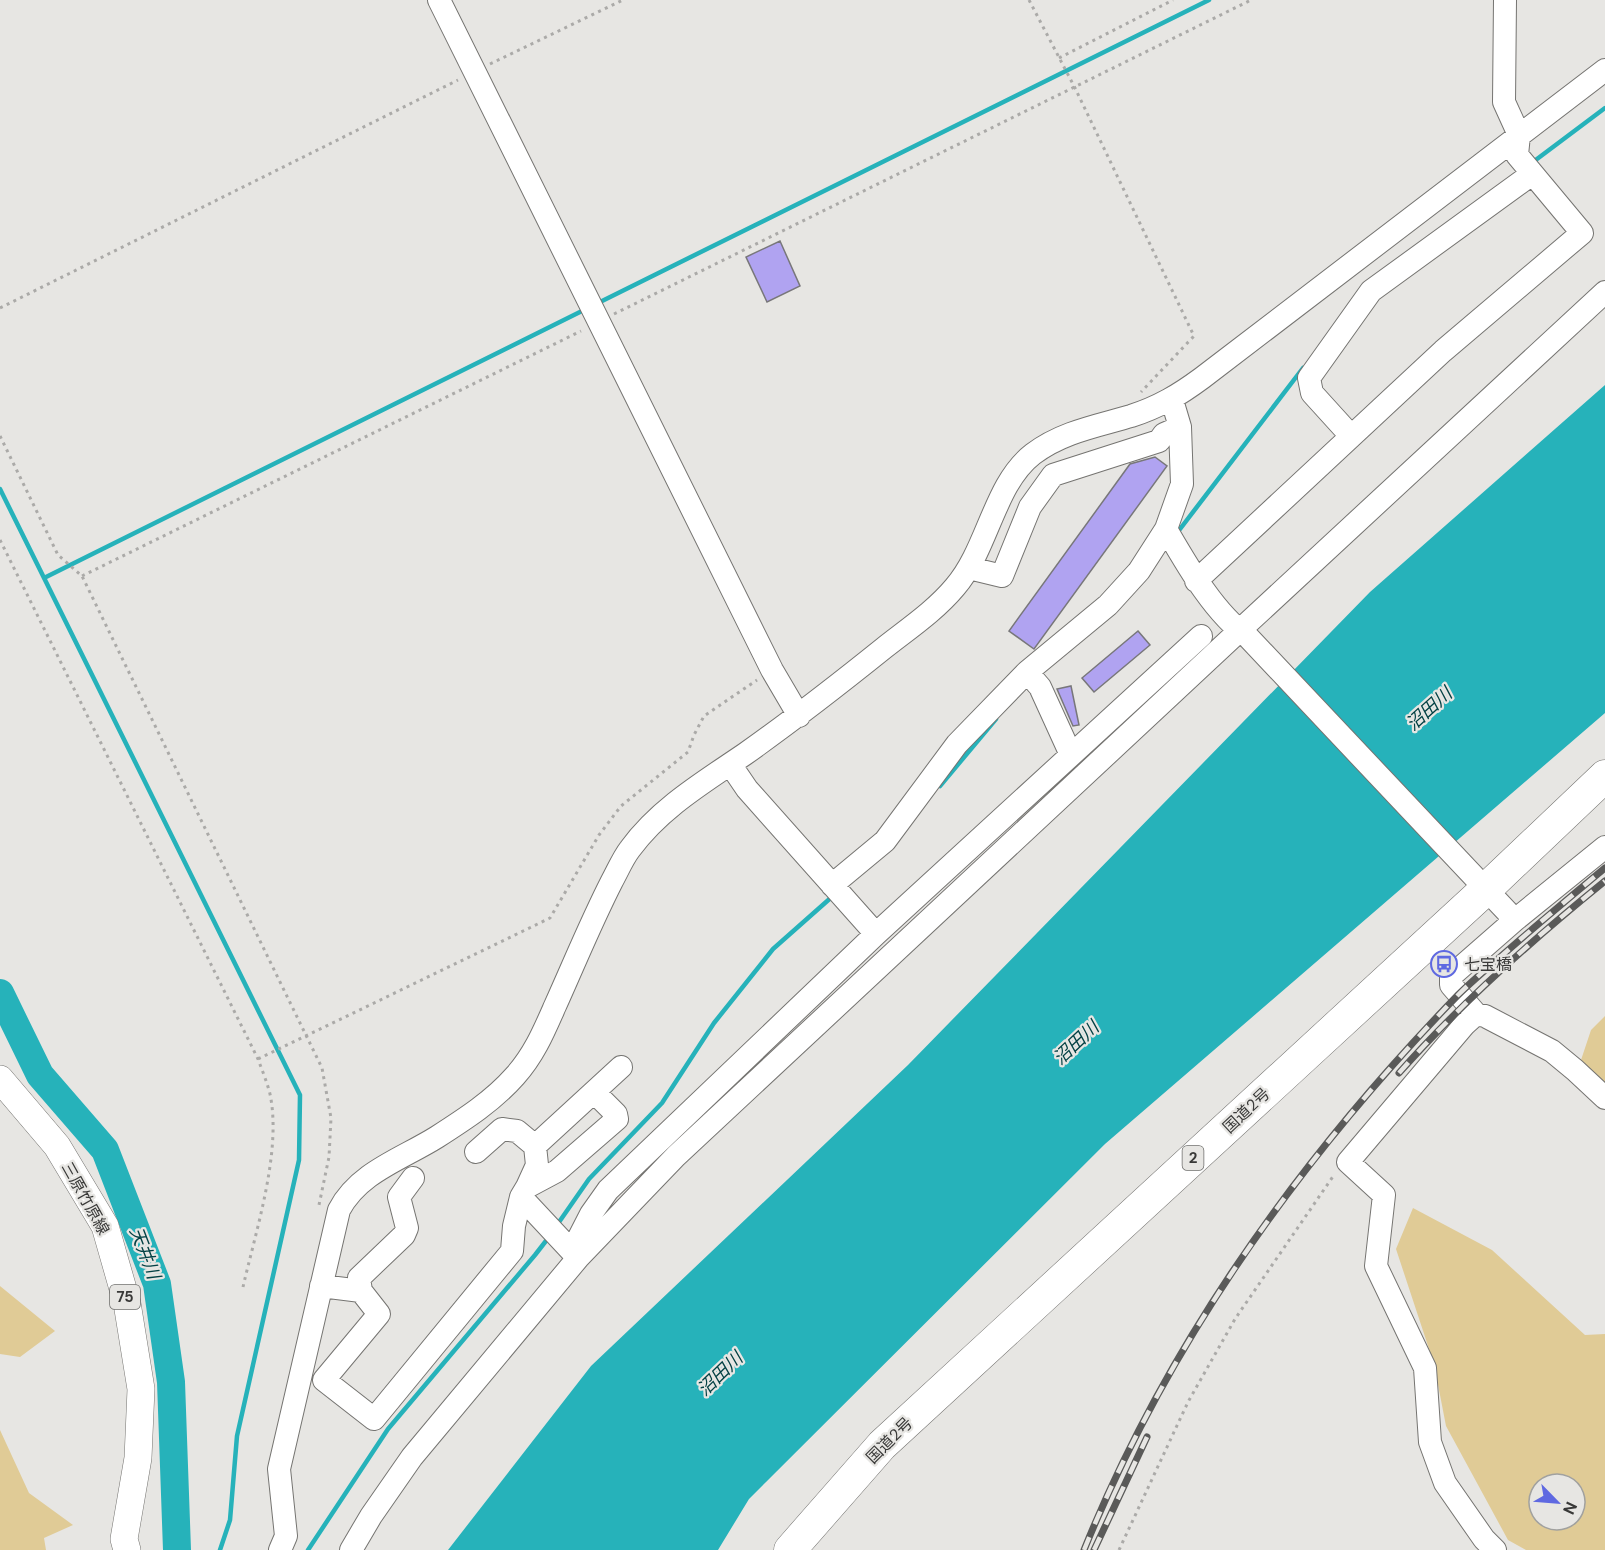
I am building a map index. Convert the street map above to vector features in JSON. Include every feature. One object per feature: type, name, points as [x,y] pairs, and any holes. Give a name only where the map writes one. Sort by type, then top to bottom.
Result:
[{"type":"highway","name":"国道2号","points":[[790,1550],[882,1445],[1477,881],[1605,776]]},
{"type":"main road","name":"三原竹原線","points":[[0,1079],[57,1146],[105,1226],[127,1304],[141,1389],[138,1458],[124,1539],[127,1550]]},
{"type":"street","points":[[439,0],[772,670],[799,716]]},
{"type":"street","points":[[1196,581],[1443,351],[1582,233],[1532,174],[1518,145],[1504,102],[1505,0]]},
{"type":"street","points":[[280,1550],[286,1536],[279,1469],[339,1210],[347,1195],[360,1181],[437,1137],[487,1103],[515,1077],[534,1053],[600,904],[628,851],[650,825],[680,799],[799,716],[932,610],[955,588],[983,543],[1002,496],[1014,474],[1031,456],[1057,439],[1172,400],[1518,145],[1605,70]]},
{"type":"street","points":[[1352,436],[1312,393],[1309,378],[1371,291],[1532,174]]},
{"type":"street","points":[[351,1550],[371,1516],[412,1457],[575,1254],[676,1156],[1243,634],[1605,292]]},
{"type":"street","points":[[832,885],[885,841],[957,744],[1027,672],[1108,604],[1139,571],[1166,529],[1182,484],[1179,427],[1172,400]]},
{"type":"street","points":[[969,568],[1002,576],[1030,507],[1053,475],[1159,441],[1164,434],[1179,427]]},
{"type":"street","points":[[1166,529],[1196,581],[1243,634],[1515,920]]},
{"type":"street","points":[[575,1254],[591,1214],[608,1190],[876,934],[1201,636]]},
{"type":"street","points":[[1027,672],[1040,687],[1071,755]]},
{"type":"street","points":[[730,764],[747,789],[876,934]]},
{"type":"street","points":[[1605,847],[1515,920],[1451,976],[1451,985],[1476,1014],[1485,1016],[1552,1051],[1605,1098]]},
{"type":"street","points":[[1476,1014],[1348,1162],[1384,1195],[1376,1266],[1425,1368],[1430,1442],[1445,1483],[1484,1539],[1495,1550]]},
{"type":"street","points":[[536,1146],[621,1067]]},
{"type":"street","points":[[524,1192],[557,1171],[617,1119],[616,1114],[595,1093]]},
{"type":"street","points":[[412,1178],[399,1197],[407,1228],[404,1236],[359,1278],[361,1291],[379,1314],[324,1380],[374,1419],[512,1251],[514,1226],[524,1192],[537,1166],[536,1146],[517,1131],[502,1129],[477,1152]]},
{"type":"street","points":[[524,1192],[575,1254]]},
{"type":"street","points":[[321,1286],[361,1291]]},
{"type":"path","points":[[0,308],[623,0]]},
{"type":"path","points":[[1029,0],[1075,88],[1194,336],[1134,399],[1133,415]]},
{"type":"path","points":[[1059,58],[1173,0]]},
{"type":"path","points":[[82,576],[1251,0]]},
{"type":"path","points":[[0,436],[58,555],[82,576],[322,1068],[331,1118],[329,1157],[317,1215]]},
{"type":"path","points":[[0,540],[258,1059],[270,1094],[273,1123],[272,1157],[243,1287]]},
{"type":"path","points":[[258,1059],[550,918],[599,835],[621,806],[688,752],[704,716],[772,670]]},
{"type":"path","points":[[1119,1550],[1188,1402],[1235,1319],[1338,1169],[1348,1162]]},
{"type":"shaded area","points":[[1605,1016],[1605,1091],[1578,1069],[1591,1030]]},
{"type":"shaded area","points":[[1413,1208],[1492,1250],[1585,1335],[1605,1334],[1605,1550],[1526,1550],[1508,1540],[1446,1426],[1434,1364],[1396,1249]]},
{"type":"shaded area","points":[[0,1286],[55,1331],[20,1357],[0,1354]]},
{"type":"shaded area","points":[[0,1430],[29,1493],[73,1525],[44,1538],[46,1550],[0,1550]]},
{"type":"water","name":"沼田川","points":[[1605,385],[1605,713],[1105,1144],[749,1499],[718,1550],[448,1550],[591,1366],[908,1065],[1370,592]]},
{"type":"building","points":[[780,241],[800,286],[767,302],[746,257]]},
{"type":"building","points":[[1155,457],[1167,466],[1034,649],[1009,631],[1130,464]]},
{"type":"building","points":[[1138,631],[1150,645],[1094,692],[1082,678]]},
{"type":"building","points":[[1071,686],[1079,725],[1073,726],[1057,689]]},
{"type":"waterway","points":[[596,304],[1209,0]]},
{"type":"waterway","points":[[1533,162],[1605,108]]},
{"type":"waterway","points":[[44,578],[586,309]]},
{"type":"waterway","points":[[1177,533],[1303,368]]},
{"type":"waterway","points":[[0,489],[300,1095],[299,1160],[237,1436],[230,1520],[220,1550]]},
{"type":"waterway","points":[[940,786],[996,719]]},
{"type":"waterway","points":[[557,1225],[589,1179],[662,1103],[714,1023],[773,949],[834,895]]},
{"type":"waterway","name":"天井川","points":[[0,993],[40,1075],[105,1150],[157,1284],[171,1382],[177,1550]]},
{"type":"waterway","points":[[308,1550],[388,1429],[549,1237]]},
{"type":"railway","points":[[1084,1550],[1118,1473],[1156,1398],[1198,1325],[1244,1255],[1293,1187],[1345,1121],[1457,996],[1605,868]]},
{"type":"railway","points":[[1399,1073],[1498,972],[1605,881]]},
{"type":"railway","points":[[1094,1550],[1147,1437]]},
{"type":"place","name":"七宝橋","points":[[1444,964]]}]
